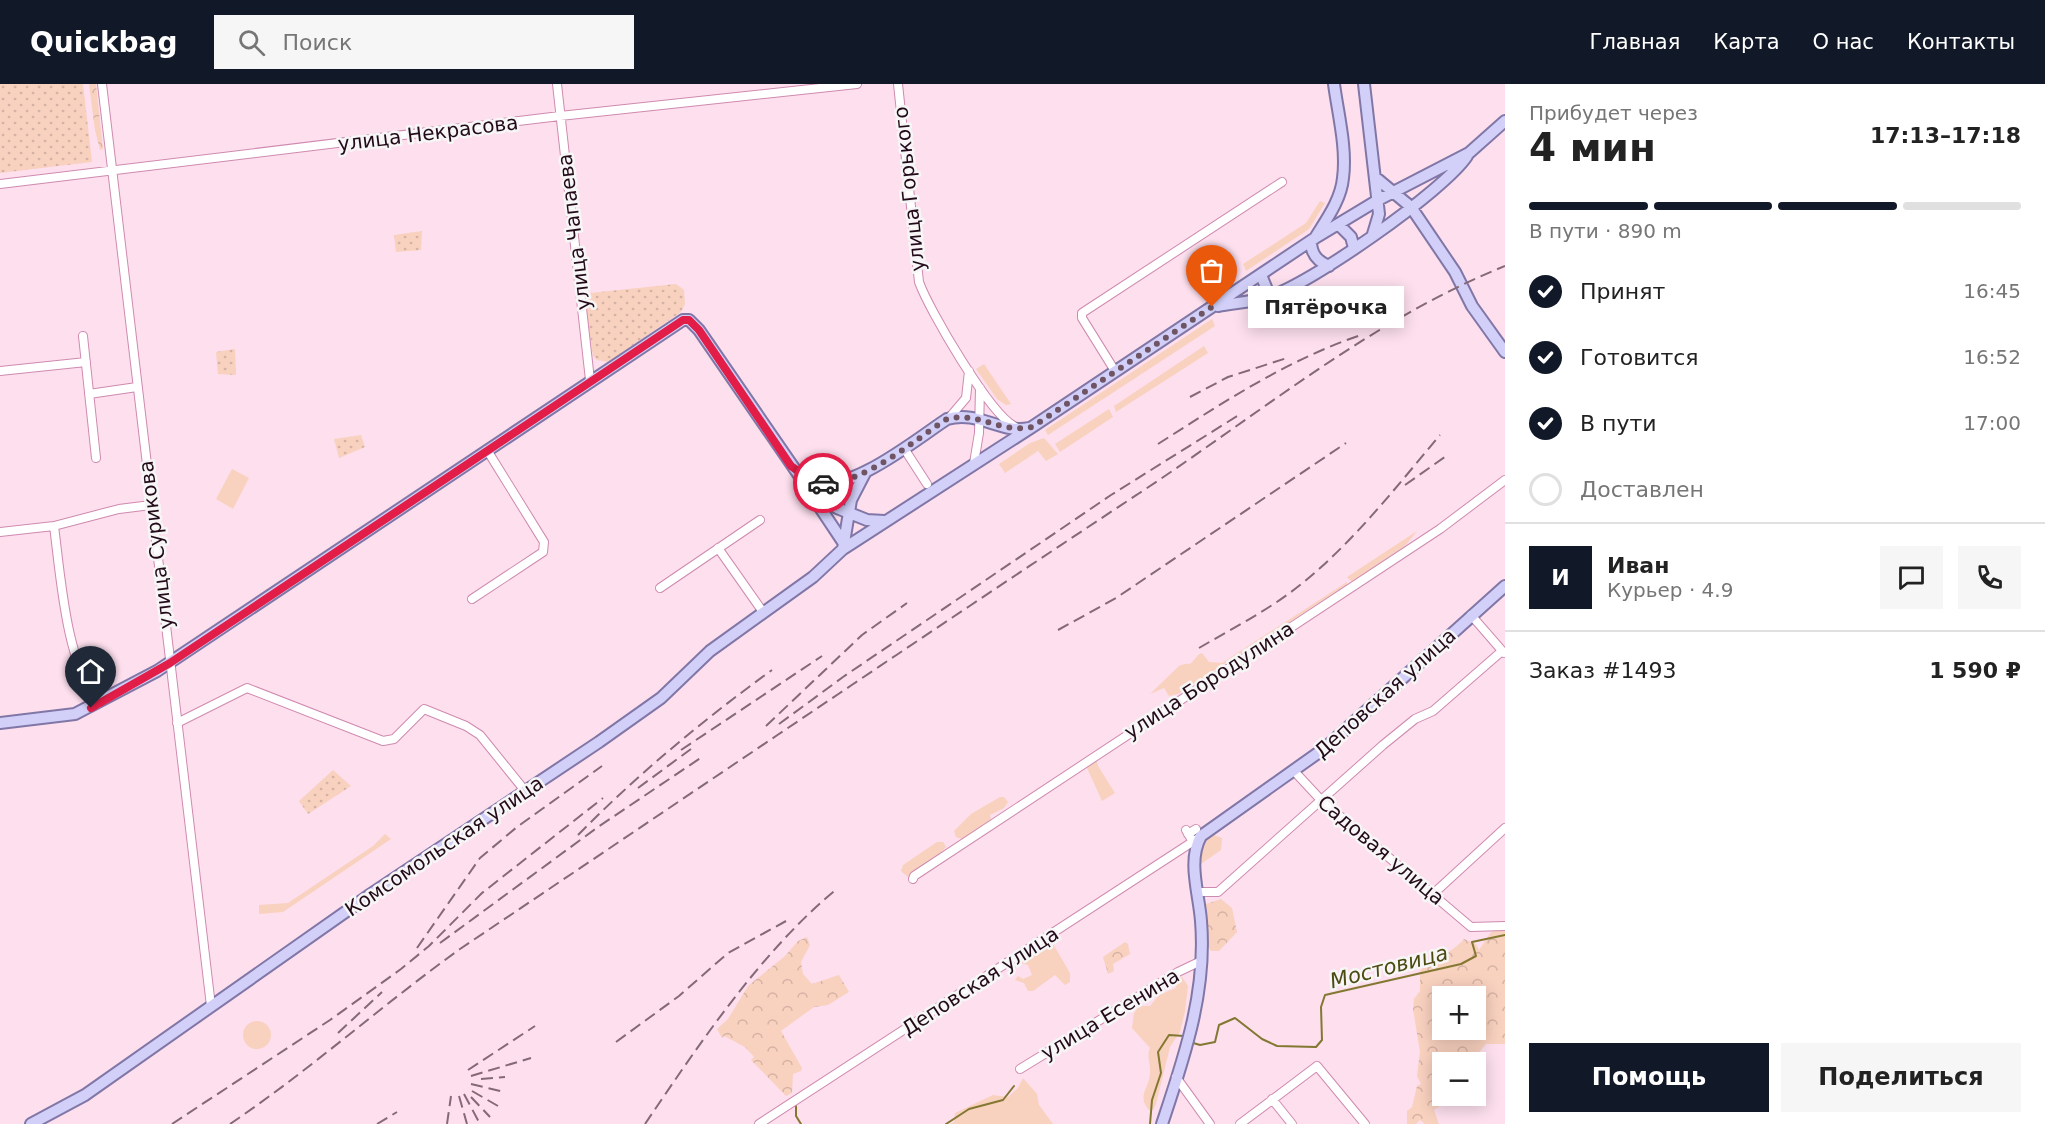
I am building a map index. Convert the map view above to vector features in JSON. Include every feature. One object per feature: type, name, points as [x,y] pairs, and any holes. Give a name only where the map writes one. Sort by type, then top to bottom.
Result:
[{"type":"main road","points":[[1329,266],[1319,262],[1311,249],[1313,239],[1332,209],[1343,180],[1343,154],[1334,84]]},
{"type":"main road","points":[[1364,84],[1379,214],[1373,234]]},
{"type":"main road","name":"Комсомольская улица","points":[[31,1124],[85,1095],[371,894],[526,792],[661,698],[692,667],[813,576],[843,546],[974,464],[1313,239],[1378,200],[1469,153],[1505,121]]},
{"type":"main road","name":"Комсомольская улица","points":[[1212,307],[1270,297],[1329,266],[1411,207],[1461,165],[1469,153]]},
{"type":"main road","points":[[1375,177],[1411,207],[1455,272],[1476,313],[1505,352]]},
{"type":"main road","points":[[1339,225],[1351,237],[1354,248]]},
{"type":"main road","points":[[1261,275],[1270,297]]},
{"type":"main road","points":[[0,723],[68,716],[98,704],[170,663],[676,323],[689,320],[699,330],[805,484],[843,546]]},
{"type":"main road","points":[[791,466],[813,482],[837,483],[865,472],[947,419],[964,416],[980,418],[1007,428],[1029,428]]},
{"type":"main road","points":[[843,546],[853,494],[865,472]]},
{"type":"main road","points":[[805,484],[822,499],[848,513],[867,520],[885,521]]},
{"type":"main road","name":"Деповская улица","points":[[1197,836],[1325,748],[1505,586]]},
{"type":"main road","points":[[1164,1123],[1201,992],[1202,924],[1193,850],[1197,836]]},
{"type":"street","name":"улица Сурикова","points":[[102,84],[211,1006]]},
{"type":"street","name":"улица Чапаева","points":[[557,84],[590,380]]},
{"type":"street","name":"улица Некрасова","points":[[0,184],[561,116],[857,84]]},
{"type":"street","name":"улица Горького","points":[[898,84],[918,277],[929,307],[969,370],[1004,419],[1014,426],[1029,428]]},
{"type":"street","points":[[1115,371],[1082,318],[1082,313],[1282,182]]},
{"type":"street","points":[[83,336],[96,458]]},
{"type":"street","points":[[0,371],[86,362]]},
{"type":"street","points":[[947,419],[966,398],[970,381],[969,370]]},
{"type":"street","points":[[974,464],[980,418],[980,385]]},
{"type":"street","points":[[89,394],[137,387]]},
{"type":"street","points":[[472,599],[543,552],[544,542],[487,450]]},
{"type":"street","points":[[907,453],[927,484]]},
{"type":"street","name":"улица Бородулина","points":[[913,879],[914,876],[1016,806],[1440,529],[1505,480]]},
{"type":"street","points":[[0,532],[54,526],[119,509],[151,505]]},
{"type":"street","points":[[660,588],[760,520]]},
{"type":"street","points":[[54,526],[65,610],[71,635],[91,694],[98,704]]},
{"type":"street","points":[[718,548],[763,612]]},
{"type":"street","points":[[1198,892],[1218,892],[1415,719],[1433,711],[1504,652],[1471,615]]},
{"type":"street","points":[[177,723],[248,688],[323,720],[383,741],[394,739],[424,710],[475,731],[526,792]]},
{"type":"street","name":"Садовая улица","points":[[1294,771],[1321,801],[1471,927],[1505,926]]},
{"type":"street","points":[[1433,894],[1505,828]]},
{"type":"street","points":[[1187,832],[1197,836]]},
{"type":"street","name":"Деповская улица","points":[[759,1124],[1197,836]]},
{"type":"street","name":"улица Есенина","points":[[1020,1069],[1178,972],[1201,961]]},
{"type":"street","points":[[1240,1124],[1317,1066],[1365,1124]]},
{"type":"street","points":[[1176,1077],[1210,1124]]},
{"type":"street","points":[[1272,1099],[1293,1124]]},
{"type":"green space","points":[[0,84],[83,84],[92,162],[0,173]]},
{"type":"green space","points":[[89,84],[96,84],[103,149],[100,150],[95,130]]},
{"type":"green space","points":[[1320,201],[1325,203],[1309,229],[1246,271],[1243,264],[1306,223]]},
{"type":"green space","points":[[422,231],[421,250],[396,252],[394,235]]},
{"type":"green space","points":[[676,284],[684,290],[685,304],[681,312],[608,362],[597,360],[593,356],[585,301],[590,293]]},
{"type":"green space","points":[[1212,319],[1215,326],[1048,435],[1045,430]]},
{"type":"green space","points":[[1204,346],[1208,353],[1116,412],[1114,406]]},
{"type":"green space","points":[[235,349],[236,375],[218,374],[216,352]]},
{"type":"green space","points":[[984,364],[1011,404],[1006,405],[997,399],[976,369]]},
{"type":"green space","points":[[1109,409],[1113,417],[1060,452],[1055,444]]},
{"type":"green space","points":[[361,435],[365,447],[339,458],[334,439]]},
{"type":"green space","points":[[1044,438],[1058,454],[1046,461],[1038,451],[1005,473],[999,464],[1030,443]]},
{"type":"green space","points":[[232,469],[249,478],[233,509],[216,499]]},
{"type":"green space","points":[[1417,531],[1405,546],[1352,582],[1347,577]]},
{"type":"green space","points":[[1347,582],[1347,585],[1178,694],[1169,696],[1164,688],[1150,694],[1179,666],[1191,663],[1198,655],[1202,653],[1209,662],[1222,663]]},
{"type":"green space","points":[[1096,758],[1098,766],[1115,793],[1102,801],[1087,768]]},
{"type":"green space","points":[[333,770],[351,786],[308,814],[299,801]]},
{"type":"green space","points":[[1000,797],[1004,797],[1008,802],[1004,808],[990,815],[991,820],[962,839],[956,837],[954,831],[971,814]]},
{"type":"green space","points":[[385,834],[391,839],[283,912],[259,914],[259,905],[288,903],[373,846]]},
{"type":"green space","points":[[1214,835],[1222,838],[1221,850],[1198,866],[1206,840]]},
{"type":"green space","points":[[937,842],[943,842],[946,847],[934,860],[908,877],[901,871],[903,865]]},
{"type":"green space","points":[[1221,899],[1232,908],[1237,932],[1219,951],[1211,951],[1207,945],[1206,904]]},
{"type":"green space","points":[[1505,929],[1505,1044],[1486,1044],[1479,1052],[1432,1052],[1432,1106],[1440,1106],[1434,1110],[1439,1124],[1425,1124],[1420,1120],[1416,1124],[1407,1124],[1407,1111],[1412,1107],[1417,1086],[1421,1084],[1417,1076],[1420,1052],[1413,1009],[1414,999],[1420,991],[1420,971],[1464,939],[1476,944],[1479,950],[1491,932]]},
{"type":"green space","points":[[807,937],[810,945],[801,962],[803,974],[812,984],[839,975],[849,992],[828,1005],[814,1007],[781,1031],[802,1068],[801,1071],[793,1074],[792,1093],[786,1096],[751,1060],[754,1057],[745,1047],[724,1036],[722,1038],[717,1029],[728,1019],[748,986],[785,956],[798,941]]},
{"type":"green space","points":[[1052,942],[1070,973],[1070,982],[1065,985],[1055,975],[1033,991],[1028,991],[1024,983],[1015,980],[1018,976],[1023,979],[1032,975],[1028,965],[1021,963],[1015,968],[1015,963],[1043,944]]},
{"type":"green space","points":[[1125,942],[1128,944],[1130,954],[1113,964],[1114,971],[1108,974],[1103,957]]},
{"type":"green space","points":[[1178,976],[1182,977],[1188,986],[1185,1011],[1180,1032],[1170,1047],[1156,1104],[1153,1110],[1149,1110],[1145,1105],[1144,1096],[1150,1070],[1148,1054],[1150,1048],[1132,1028],[1134,1013],[1139,1006],[1150,1006],[1159,995],[1176,988],[1173,979]]},
{"type":"green space","points":[[257,1021],[267,1025],[271,1035],[267,1045],[257,1049],[247,1045],[243,1035],[247,1025]]},
{"type":"green space","points":[[1023,1078],[1037,1094],[1039,1105],[1053,1124],[950,1124],[954,1122],[955,1113],[993,1095],[1008,1097],[1018,1088]]},
{"type":"waterway","name":"Мостовица","points":[[1190,1042],[1200,1045],[1215,1042],[1219,1025],[1235,1018],[1262,1039],[1277,1046],[1316,1047],[1322,1040],[1321,1007],[1325,995],[1461,964],[1476,956],[1472,942],[1505,935]]},
{"type":"waterway","name":"Мостовица","points":[[1150,1124],[1152,1100],[1161,1073],[1158,1052],[1169,1035],[1184,1036]]},
{"type":"waterway","points":[[946,1124],[969,1109],[1003,1100],[1014,1086]]},
{"type":"waterway","points":[[796,1106],[796,1116],[801,1124]]},
{"type":"railway","points":[[230,1124],[289,1082],[460,949],[1183,464],[1316,371],[1408,313],[1505,266]]},
{"type":"railway","points":[[1158,444],[1282,369],[1361,335]]},
{"type":"railway","points":[[1190,397],[1228,377],[1287,358]]},
{"type":"railway","points":[[779,724],[843,677],[1111,495],[1242,413]]},
{"type":"railway","points":[[1199,648],[1276,603],[1320,568],[1374,513],[1440,435]]},
{"type":"railway","points":[[1058,630],[1116,598],[1346,443]]},
{"type":"railway","points":[[1405,485],[1449,454]]},
{"type":"railway","points":[[766,726],[862,635],[907,603]]},
{"type":"railway","points":[[681,750],[822,656]]},
{"type":"railway","points":[[578,835],[672,748],[772,670]]},
{"type":"railway","points":[[638,788],[691,749]]},
{"type":"railway","points":[[440,943],[598,827],[702,757]]},
{"type":"railway","points":[[417,948],[480,858],[517,827],[602,766]]},
{"type":"railway","points":[[172,1124],[330,1020],[401,969],[429,946],[482,893],[603,798]]},
{"type":"railway","points":[[645,1124],[710,1030],[758,969],[810,913],[838,888]]},
{"type":"railway","points":[[616,1042],[679,996],[728,953],[786,921]]},
{"type":"railway","points":[[338,1033],[382,992]]},
{"type":"railway","points":[[468,1070],[535,1026]]},
{"type":"railway","points":[[471,1076],[531,1058]]},
{"type":"railway","points":[[481,1079],[505,1077]]},
{"type":"railway","points":[[471,1084],[504,1092]]},
{"type":"railway","points":[[472,1091],[498,1106]]},
{"type":"railway","points":[[464,1094],[480,1124]]},
{"type":"railway","points":[[447,1124],[451,1096]]},
{"type":"railway","points":[[459,1096],[467,1124]]},
{"type":"railway","points":[[471,1097],[490,1117]]},
{"type":"railway","points":[[377,1124],[397,1112]]},
{"type":"way so far","points":[[823,483],[842,481],[865,472],[947,419],[972,416],[1007,428],[1032,427],[1212,307]]},
{"type":"place","name":"Пятёрочка","points":[[1212,307]]},
{"type":"route","points":[[91,708],[170,663],[590,380],[683,320],[689,320],[695,324],[791,466],[813,482],[823,483]]}]
